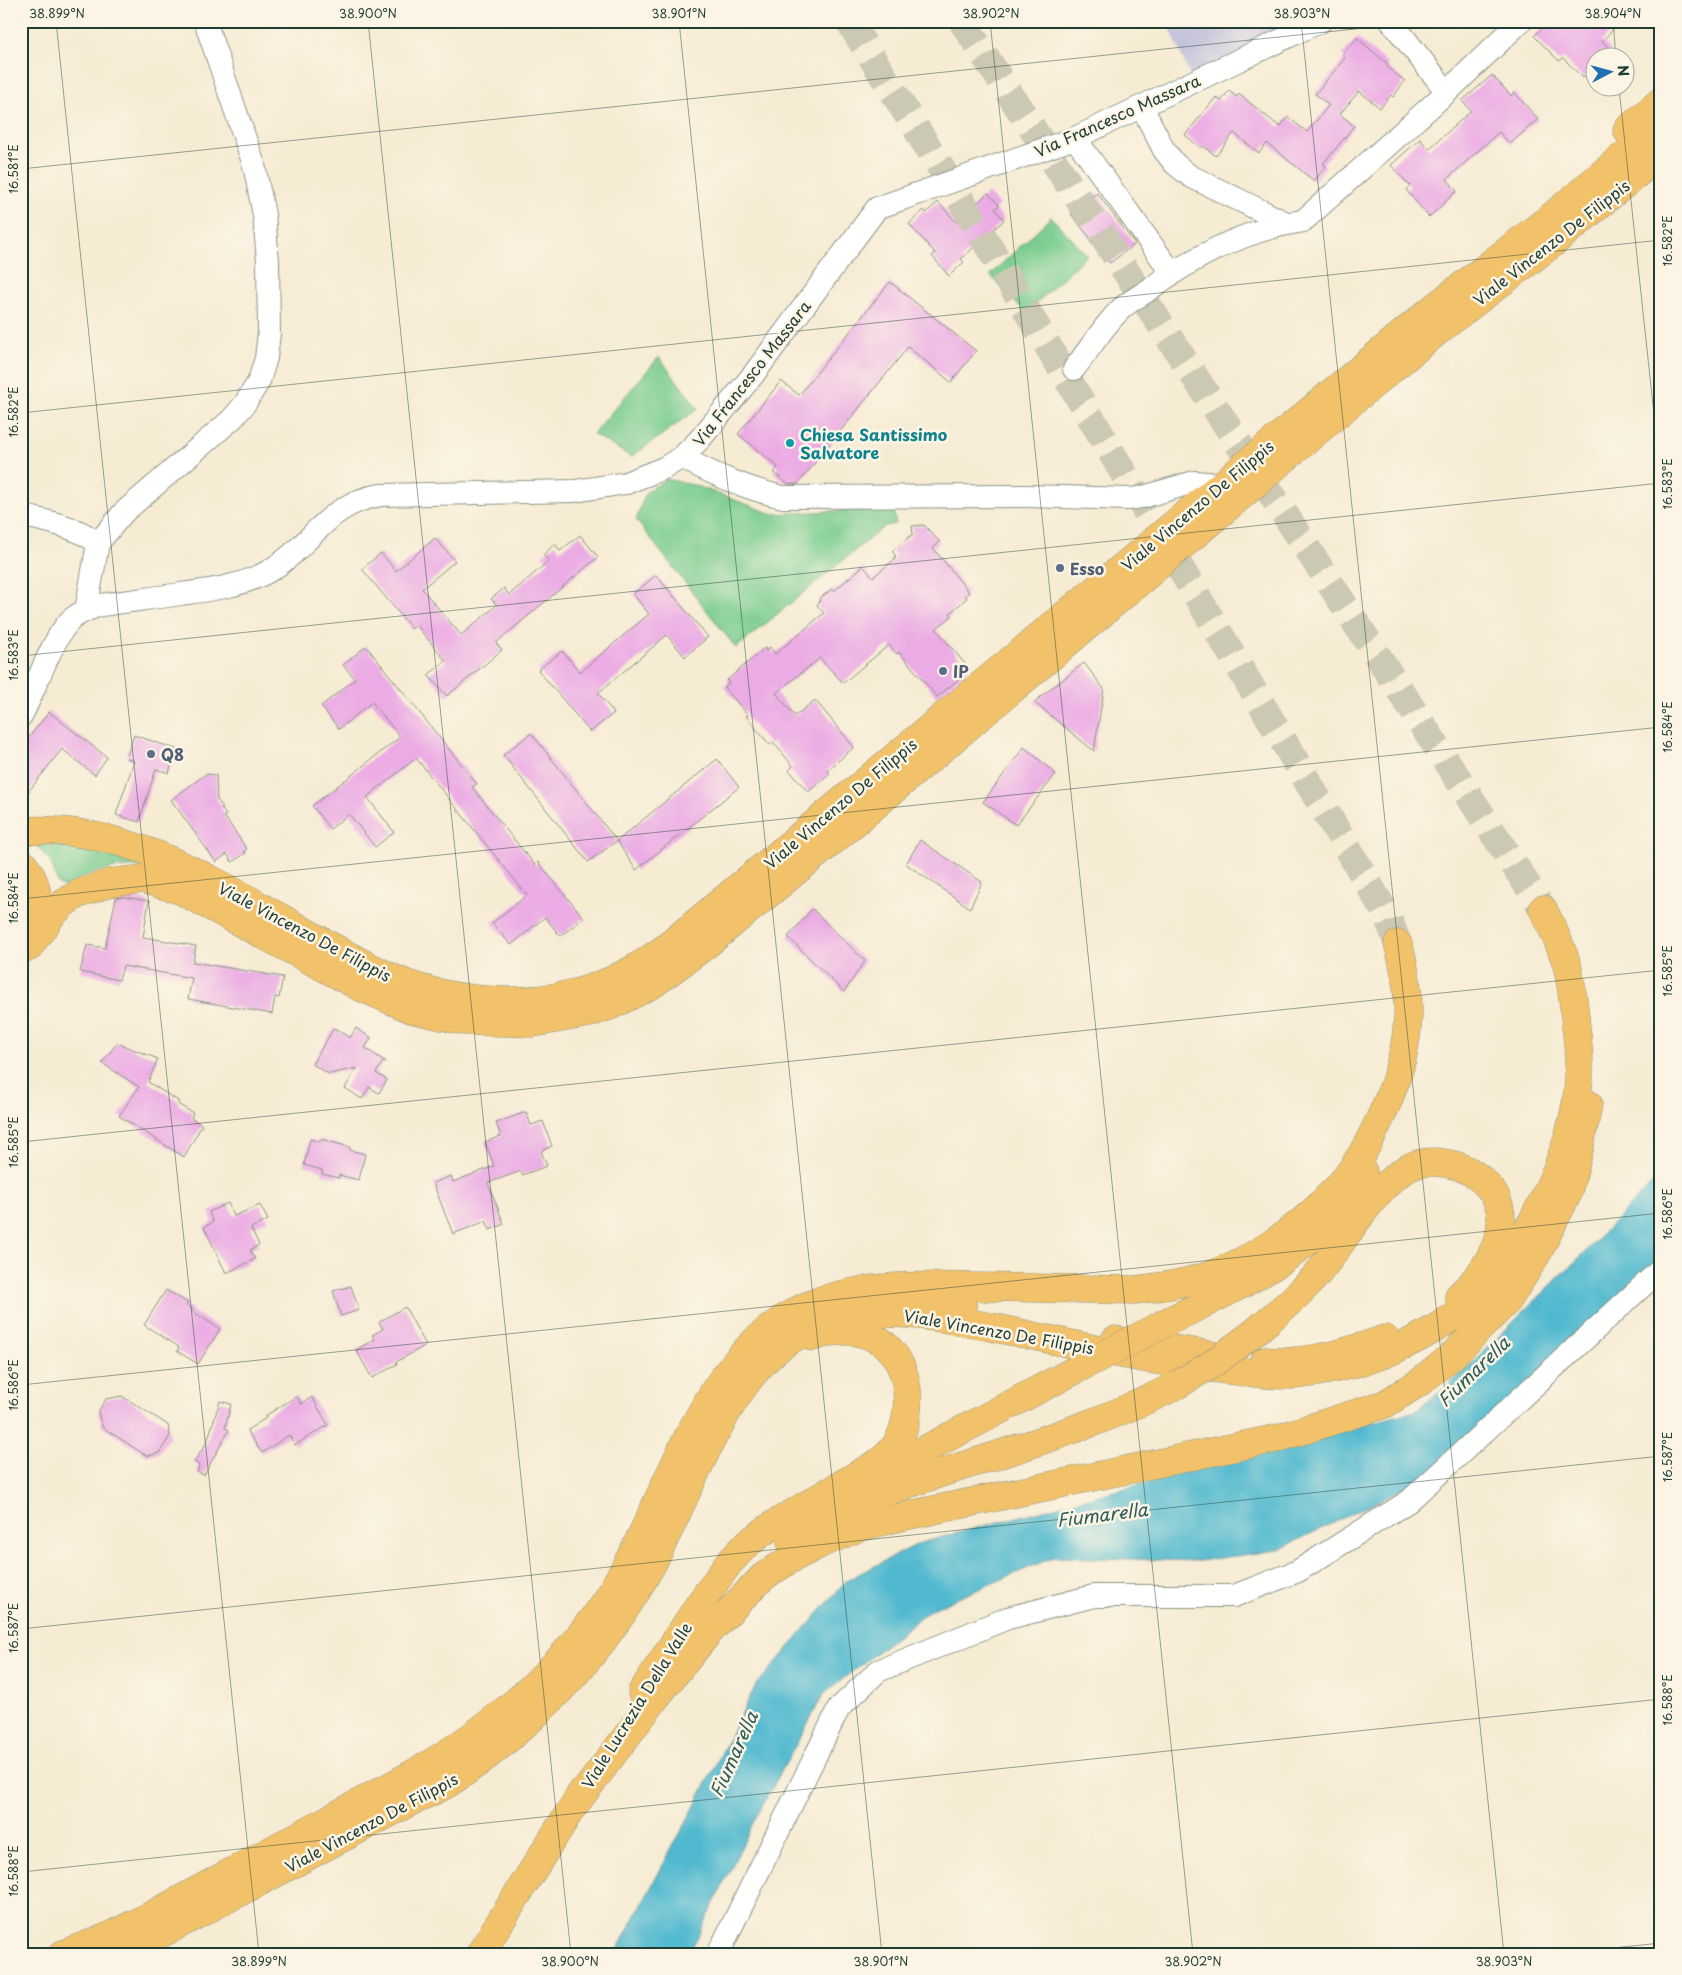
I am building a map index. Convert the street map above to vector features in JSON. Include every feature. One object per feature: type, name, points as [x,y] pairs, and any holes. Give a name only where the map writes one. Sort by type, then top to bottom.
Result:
[{"type":"main road","points":[[1435,320],[1538,207],[1661,101]]},
{"type":"main road","name":"Viale Vincenzo De Filippis","points":[[25,952],[52,915],[64,903],[78,894],[109,882],[143,879],[180,890],[360,987],[411,1009],[466,1021],[533,1024],[590,1013],[612,1005],[653,984],[706,945],[1661,124]]},
{"type":"main road","name":"Viale Vincenzo De Filippis","points":[[21,831],[38,829],[74,831],[131,845],[156,854],[214,882],[366,966],[407,984],[427,990],[482,1000],[507,1001],[554,999],[600,987],[651,959],[668,946],[1223,484],[1435,320],[1553,243],[1661,154]]},
{"type":"main road","name":"Viale Vincenzo De Filippis","points":[[21,862],[35,882],[39,903],[38,916],[25,952]]},
{"type":"main road","name":"Viale Vincenzo De Filippis","points":[[110,1954],[157,1936],[447,1784],[504,1742],[530,1720],[603,1641],[647,1575],[713,1437],[721,1401],[783,1345],[811,1329],[829,1321],[860,1314],[916,1315],[972,1324],[1182,1365],[1266,1374],[1301,1374],[1342,1367],[1374,1357],[1417,1340],[1459,1314],[1493,1280],[1512,1255],[1532,1223],[1560,1161],[1576,1103],[1580,1074],[1579,1050],[1568,970],[1558,940],[1543,909]]},
{"type":"main road","name":"Viale Vincenzo De Filippis","points":[[63,1954],[105,1938],[150,1916],[445,1756],[496,1719],[525,1694],[556,1663],[605,1601],[634,1550],[667,1478],[721,1401],[747,1348],[779,1321],[800,1308],[823,1299],[868,1289],[902,1286],[1135,1290],[1160,1287],[1184,1283],[1214,1274],[1269,1246],[1290,1231],[1334,1191],[1368,1144],[1390,1098],[1401,1067],[1409,1018],[1401,954],[1411,992],[1413,1017],[1413,1044],[1408,1072],[1389,1125],[1356,1184],[1315,1234],[1293,1252],[1240,1285],[859,1485],[802,1518],[735,1569],[700,1603]]},
{"type":"main road","points":[[657,1696],[710,1631],[763,1577],[820,1544],[860,1527],[1279,1438],[1385,1404],[1420,1382],[1451,1357],[1508,1300],[1538,1252],[1567,1195],[1580,1146],[1588,1104],[1591,1065],[1588,1030],[1568,970]]},
{"type":"main road","points":[[657,1696],[685,1646],[707,1616],[728,1594],[773,1554],[849,1506],[888,1490],[1005,1453],[1115,1414],[1151,1399],[1212,1364],[1254,1332],[1300,1292],[1322,1268],[1381,1189],[1398,1174],[1423,1162],[1446,1163],[1472,1173],[1490,1188],[1499,1207],[1501,1223],[1499,1238],[1492,1254],[1482,1271],[1460,1295],[1428,1319],[1386,1339],[1338,1354],[1289,1362],[1244,1360],[1106,1338],[910,1300],[870,1299],[835,1307],[792,1324],[748,1358],[721,1401]]},
{"type":"main road","points":[[700,1603],[730,1563],[748,1543],[773,1524],[879,1462],[890,1453],[903,1431],[908,1404],[907,1391],[899,1364],[884,1344],[864,1334],[840,1331],[827,1332],[813,1337],[784,1355],[721,1401]]},
{"type":"main road","name":"Viale Lucrezia Della Valle","points":[[480,1954],[573,1807],[648,1682],[700,1603]]},
{"type":"main road","name":"Viale Lucrezia Della Valle","points":[[573,1807],[657,1696]]},
{"type":"street","points":[[86,610],[98,543],[124,512],[232,419],[244,405],[259,381],[266,358],[269,333],[268,261],[264,215],[254,165],[205,21]]},
{"type":"street","name":"Via Francesco Massara","points":[[21,716],[60,635],[72,619],[86,610],[101,605],[216,589],[257,577],[288,558],[344,506],[364,498],[389,495],[575,491],[606,487],[646,476],[664,468],[682,457],[700,439],[753,375],[877,208],[1075,138],[1321,21]]},
{"type":"street","points":[[1391,21],[1447,92]]},
{"type":"street","points":[[1074,369],[1119,310],[1172,273],[1211,251],[1286,223],[1303,221],[1447,92],[1521,21]]},
{"type":"street","points":[[1142,107],[1164,150],[1190,176],[1286,223]]},
{"type":"street","points":[[1075,138],[1172,273]]},
{"type":"street","points":[[682,457],[700,468],[769,494],[798,498],[1028,496],[1130,499],[1144,498],[1194,482],[1223,484]]},
{"type":"street","points":[[21,516],[72,528],[86,534],[98,543]]},
{"type":"street","points":[[718,1954],[839,1708],[878,1671],[1008,1618],[1094,1596],[1234,1596],[1298,1571],[1410,1501],[1661,1269]]},
{"type":"shaded area","points":[[1167,21],[1324,21],[1194,85]]},
{"type":"green space","points":[[1051,217],[1087,255],[1026,313],[990,275]]},
{"type":"green space","points":[[659,357],[698,409],[631,457],[593,434]]},
{"type":"green space","points":[[666,479],[694,485],[773,514],[893,508],[896,524],[885,526],[736,648],[636,520],[646,492]]},
{"type":"green space","points":[[66,840],[160,867],[122,867],[99,871],[64,887],[58,884],[51,863],[35,844]]},
{"type":"water","name":"Fiumarella","points":[[1661,1174],[1661,1258],[1530,1384],[1424,1478],[1278,1550],[1199,1561],[1054,1557],[930,1610],[824,1694],[754,1821],[689,1954],[615,1954],[698,1800],[755,1687],[847,1580],[920,1543],[1415,1411],[1449,1385],[1586,1251]]},
{"type":"building","points":[[1549,21],[1621,21],[1602,41],[1609,48],[1584,48],[1583,78],[1563,58],[1559,61],[1534,36]]},
{"type":"building","points":[[1357,38],[1388,64],[1386,66],[1405,81],[1393,97],[1391,95],[1380,108],[1359,91],[1340,114],[1354,126],[1323,164],[1326,166],[1314,181],[1267,143],[1259,153],[1234,133],[1216,156],[1203,146],[1201,148],[1185,135],[1216,97],[1221,101],[1229,91],[1237,97],[1239,94],[1280,127],[1288,117],[1307,132],[1329,105],[1315,94],[1345,58],[1342,55]]},
{"type":"building","points":[[1492,75],[1511,96],[1514,92],[1538,119],[1510,144],[1499,132],[1447,179],[1457,191],[1429,217],[1406,190],[1410,186],[1391,165],[1420,139],[1429,149],[1471,111],[1462,101]]},
{"type":"building","points":[[988,193],[999,205],[995,209],[1004,220],[961,259],[964,262],[949,276],[932,256],[935,253],[909,224],[924,210],[926,213],[938,202],[956,222]]},
{"type":"building","points":[[1097,193],[1135,244],[1110,263],[1071,214]]},
{"type":"building","points":[[890,282],[976,351],[951,382],[908,347],[798,484],[788,484],[774,473],[778,467],[738,434],[781,381],[799,395]]},
{"type":"building","points":[[924,525],[940,542],[933,548],[969,592],[965,596],[967,598],[950,613],[952,616],[936,629],[970,670],[937,697],[899,652],[897,654],[889,645],[843,683],[820,658],[776,693],[795,716],[815,700],[854,747],[827,771],[830,774],[808,792],[789,770],[793,766],[773,742],[770,745],[724,687],[729,683],[727,680],[765,648],[766,651],[770,647],[775,654],[824,613],[817,605],[820,601],[819,599],[832,589],[834,591],[863,566],[873,577],[895,559],[894,557],[896,556],[892,551],[913,534],[912,526]]},
{"type":"building","points":[[580,535],[598,557],[496,643],[502,650],[447,696],[428,675],[446,661],[416,625],[412,629],[362,569],[381,553],[396,571],[435,538],[455,561],[422,589],[461,635],[497,605],[491,599],[504,588],[509,595],[549,561],[543,555],[555,544],[560,551]]},
{"type":"building","points":[[656,575],[708,637],[685,657],[667,635],[598,693],[614,713],[590,732],[538,670],[562,651],[580,672],[649,614],[633,594]]},
{"type":"building","points":[[366,646],[477,784],[472,787],[516,842],[535,865],[538,862],[584,918],[560,936],[545,917],[511,945],[492,923],[527,895],[416,758],[367,797],[394,832],[375,847],[349,814],[330,829],[312,806],[400,737],[372,702],[339,729],[321,706],[355,679],[343,665]]},
{"type":"building","points":[[1084,663],[1104,689],[1094,751],[1034,702]]},
{"type":"building","points":[[49,712],[107,757],[95,775],[62,749],[21,801],[21,747]]},
{"type":"building","points":[[531,733],[617,841],[588,862],[503,755]]},
{"type":"building","points":[[134,735],[176,749],[169,773],[156,769],[139,822],[116,815],[134,761],[126,758]]},
{"type":"building","points":[[1024,747],[1056,774],[1016,825],[983,802]]},
{"type":"building","points":[[717,759],[739,787],[636,870],[617,841]]},
{"type":"building","points":[[206,774],[216,775],[217,800],[223,807],[221,808],[226,815],[224,816],[247,849],[244,851],[246,853],[232,862],[227,854],[216,862],[171,800]]},
{"type":"building","points":[[920,840],[982,882],[970,908],[906,864]]},
{"type":"building","points":[[124,897],[149,901],[143,937],[196,946],[193,962],[283,977],[279,998],[275,997],[272,1014],[188,999],[192,978],[123,966],[119,980],[80,972],[87,945],[105,948],[116,898]]},
{"type":"building","points":[[812,909],[865,961],[844,992],[788,937]]},
{"type":"building","points":[[334,1028],[350,1038],[356,1028],[371,1038],[365,1048],[386,1062],[383,1062],[376,1073],[387,1080],[379,1093],[369,1087],[362,1099],[345,1088],[357,1068],[329,1074],[312,1064]]},
{"type":"building","points":[[117,1043],[158,1059],[148,1082],[178,1101],[179,1105],[193,1113],[191,1118],[202,1125],[184,1157],[119,1116],[139,1087],[102,1063]]},
{"type":"building","points":[[526,1112],[531,1125],[543,1121],[552,1146],[541,1151],[547,1166],[522,1175],[521,1171],[488,1183],[504,1224],[490,1230],[486,1221],[453,1234],[433,1183],[451,1176],[453,1182],[494,1166],[485,1142],[501,1136],[496,1123]]},
{"type":"building","points":[[310,1139],[320,1142],[320,1139],[350,1147],[350,1150],[365,1154],[359,1180],[339,1175],[339,1178],[322,1174],[322,1170],[304,1165]]},
{"type":"building","points":[[228,1203],[234,1216],[260,1205],[268,1220],[251,1228],[259,1245],[250,1250],[255,1259],[226,1273],[204,1227],[213,1222],[209,1212]]},
{"type":"building","points":[[351,1286],[359,1310],[341,1316],[333,1291]]},
{"type":"building","points":[[166,1290],[188,1303],[186,1305],[193,1309],[192,1311],[220,1329],[198,1364],[177,1351],[179,1347],[144,1325]]},
{"type":"building","points":[[405,1307],[426,1345],[372,1378],[356,1350],[375,1339],[372,1335],[383,1329],[379,1322]]},
{"type":"building","points":[[122,1396],[168,1425],[170,1436],[159,1453],[147,1456],[102,1427],[98,1412],[106,1399]]},
{"type":"building","points":[[297,1396],[301,1404],[312,1397],[328,1425],[295,1445],[289,1435],[262,1453],[247,1430]]},
{"type":"building","points":[[220,1401],[231,1404],[225,1428],[229,1430],[204,1475],[197,1472],[199,1465],[194,1462],[207,1442]]},
{"type":"tunnel","points":[[849,21],[964,205],[1387,915],[1398,944]]},
{"type":"tunnel","points":[[962,21],[1543,909]]},
{"type":"place","name":"Chiesa Santissimo Salvatore","points":[[790,443]]},
{"type":"place","name":"Esso","points":[[1060,568]]},
{"type":"place","name":"IP","points":[[943,671]]},
{"type":"place","name":"Q8","points":[[151,754]]}]
